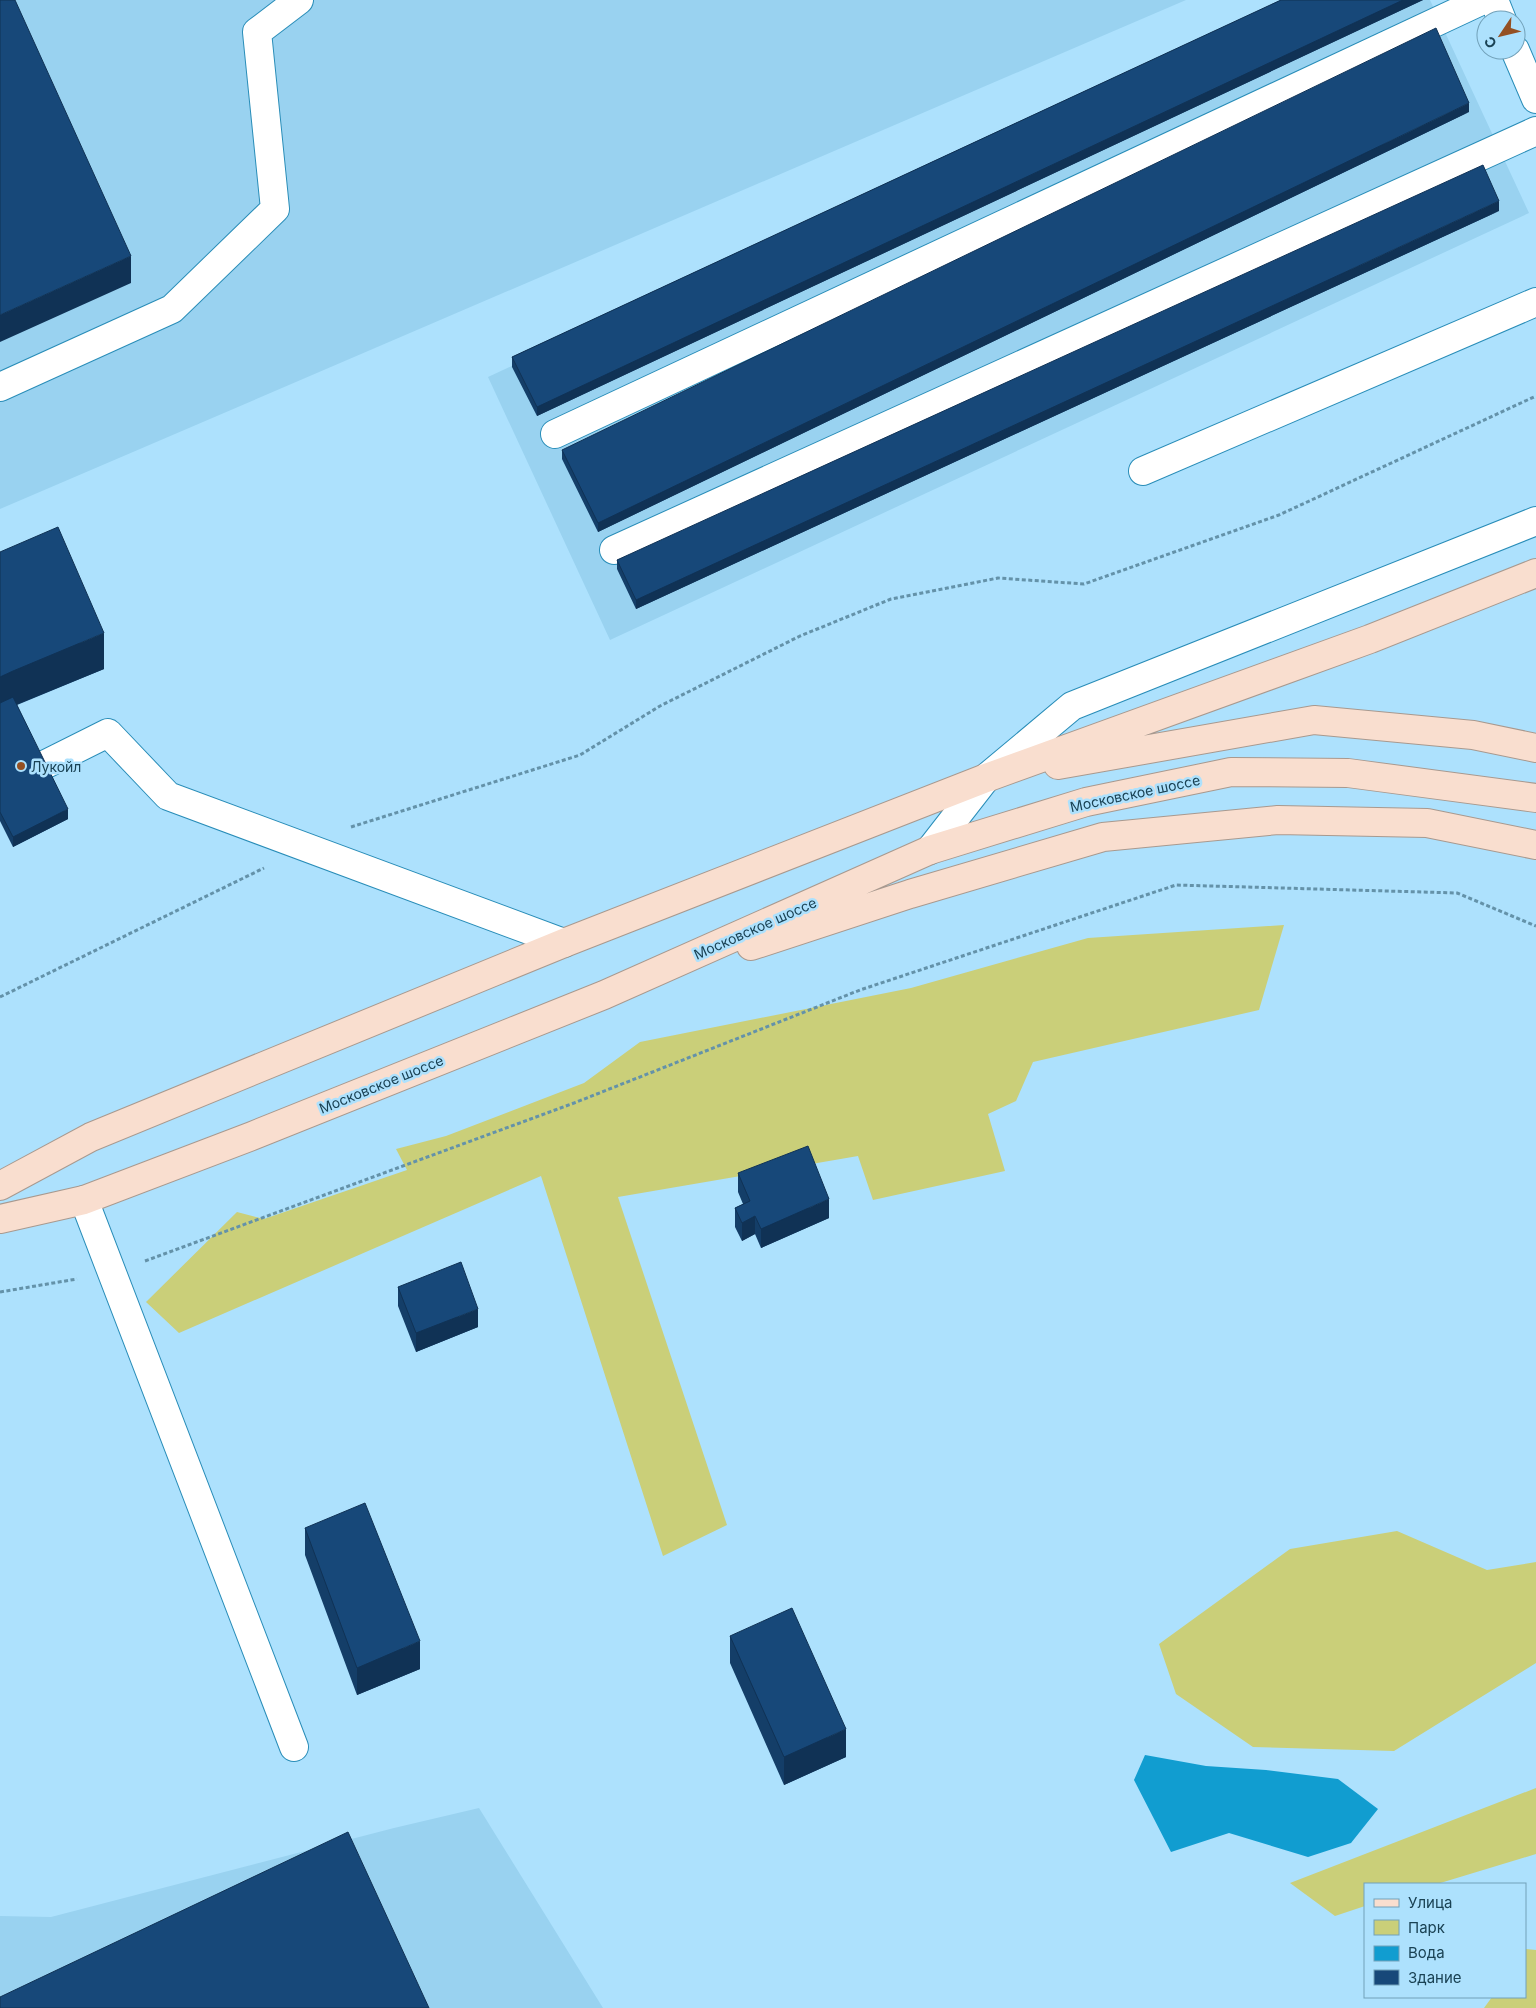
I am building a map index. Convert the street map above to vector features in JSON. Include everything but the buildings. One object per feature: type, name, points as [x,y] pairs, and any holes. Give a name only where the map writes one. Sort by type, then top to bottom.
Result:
[{"type":"main road","points":[[0,1186],[90,1137],[564,943],[986,778],[1370,639],[1536,573]]},
{"type":"main road","points":[[986,778],[1314,720],[1472,735],[1536,748]]},
{"type":"main road","name":"Московское шоссе","points":[[0,1219],[84,1200],[252,1136],[604,994],[930,850],[1086,802],[1231,772],[1348,772],[1536,798]]},
{"type":"main road","points":[[604,994],[910,894],[1104,837],[1278,820],[1427,822],[1536,845]]},
{"type":"street","points":[[0,387],[172,309],[275,210],[257,32],[299,0]]},
{"type":"street","points":[[554,434],[1483,0]]},
{"type":"street","points":[[1519,60],[1536,99]]},
{"type":"street","points":[[614,550],[1536,131]]},
{"type":"street","points":[[1143,471],[1536,302]]},
{"type":"street","points":[[930,850],[986,778],[1072,706],[1536,521]]},
{"type":"street","points":[[0,786],[108,733],[168,796],[564,943]]},
{"type":"street","points":[[84,1200],[294,1747]]},
{"type":"path","points":[[0,997],[305,847],[348,828],[580,755],[660,706],[800,636],[891,599],[998,578],[1084,584],[1279,515],[1536,396]]},
{"type":"path","points":[[0,1292],[113,1273],[574,1103],[860,990],[1176,885],[1457,893],[1536,926]]},
{"type":"shaded area","points":[[0,0],[1186,0],[0,509]]},
{"type":"shaded area","points":[[1302,0],[1430,0],[1529,213],[610,640],[488,377]]},
{"type":"shaded area","points":[[479,1808],[603,2008],[0,2008],[0,1916],[51,1917],[394,1828]]},
{"type":"green space","points":[[1284,925],[1259,1010],[1033,1062],[1016,1101],[988,1114],[1005,1171],[873,1200],[858,1156],[618,1197],[727,1525],[663,1556],[541,1176],[179,1333],[146,1302],[237,1212],[264,1219],[407,1170],[396,1149],[446,1136],[584,1083],[640,1042],[911,988],[1088,938]]},
{"type":"green space","points":[[1397,1531],[1487,1570],[1536,1562],[1536,1663],[1394,1751],[1253,1747],[1176,1694],[1159,1644],[1290,1549]]},
{"type":"green space","points":[[1536,1788],[1536,1854],[1440,1883],[1364,1883],[1364,1906],[1335,1916],[1290,1883]]},
{"type":"green space","points":[[1526,1949],[1536,1950],[1536,2008],[1484,2008],[1491,1998],[1526,1998]]},
{"type":"water","points":[[1145,1755],[1206,1766],[1266,1770],[1338,1779],[1378,1809],[1351,1843],[1308,1857],[1229,1833],[1171,1852],[1134,1780]]},
{"type":"place","name":"Лукойл","points":[[21,766]]}]
